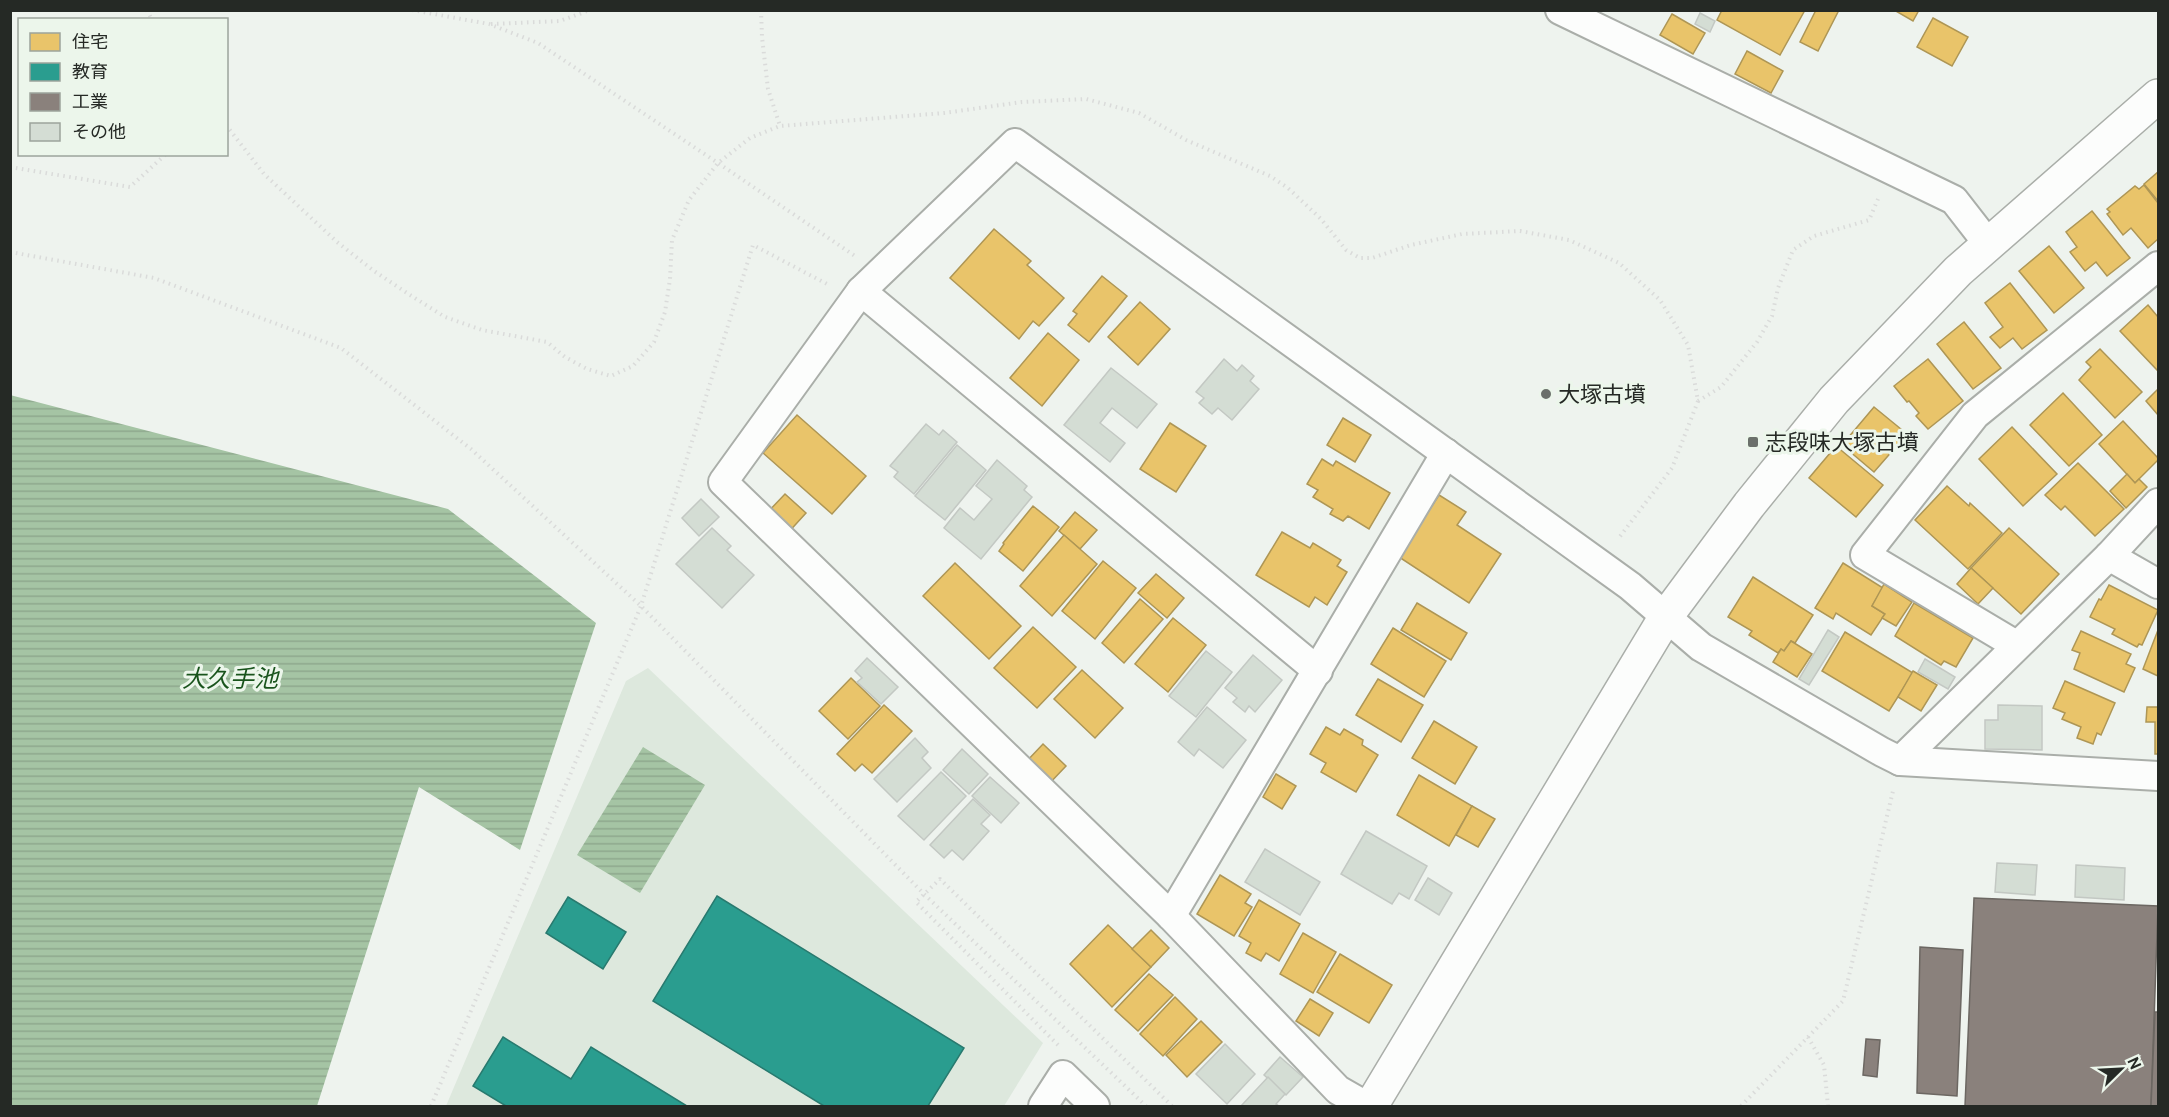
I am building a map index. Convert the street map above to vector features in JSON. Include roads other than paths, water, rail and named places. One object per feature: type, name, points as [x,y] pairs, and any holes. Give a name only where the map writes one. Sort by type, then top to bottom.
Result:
[{"type":"street","points":[[1560,10],[1954,200],[1989,245]]},
{"type":"street","points":[[1371,1107],[1665,618],[1749,505],[1834,400],[1958,271],[2158,96]]},
{"type":"street","points":[[1366,1107],[1338,1090],[1171,916],[723,482],[871,282],[1015,144],[1630,586],[1701,647],[1900,761],[2158,776]]},
{"type":"street","points":[[2016,645],[1864,555],[1976,415],[2158,266]]},
{"type":"street","points":[[871,282],[1318,671]]},
{"type":"street","points":[[1171,916],[1446,453]]},
{"type":"street","points":[[1900,761],[2109,556],[2158,503]]},
{"type":"street","points":[[2109,556],[2158,584]]},
{"type":"street","points":[[1043,1107],[1063,1075],[1095,1107]]},
{"type":"water","name":"大久手池","points":[[10,395],[448,509],[596,623],[520,850],[419,787],[317,1106],[11,1106]]},
{"type":"water","points":[[643,747],[705,785],[640,893],[577,855]]},
{"type":"place","name":"大塚古墳","points":[[1546,394]]},
{"type":"place","name":"志段味大塚古墳","points":[[1753,442]]}]
